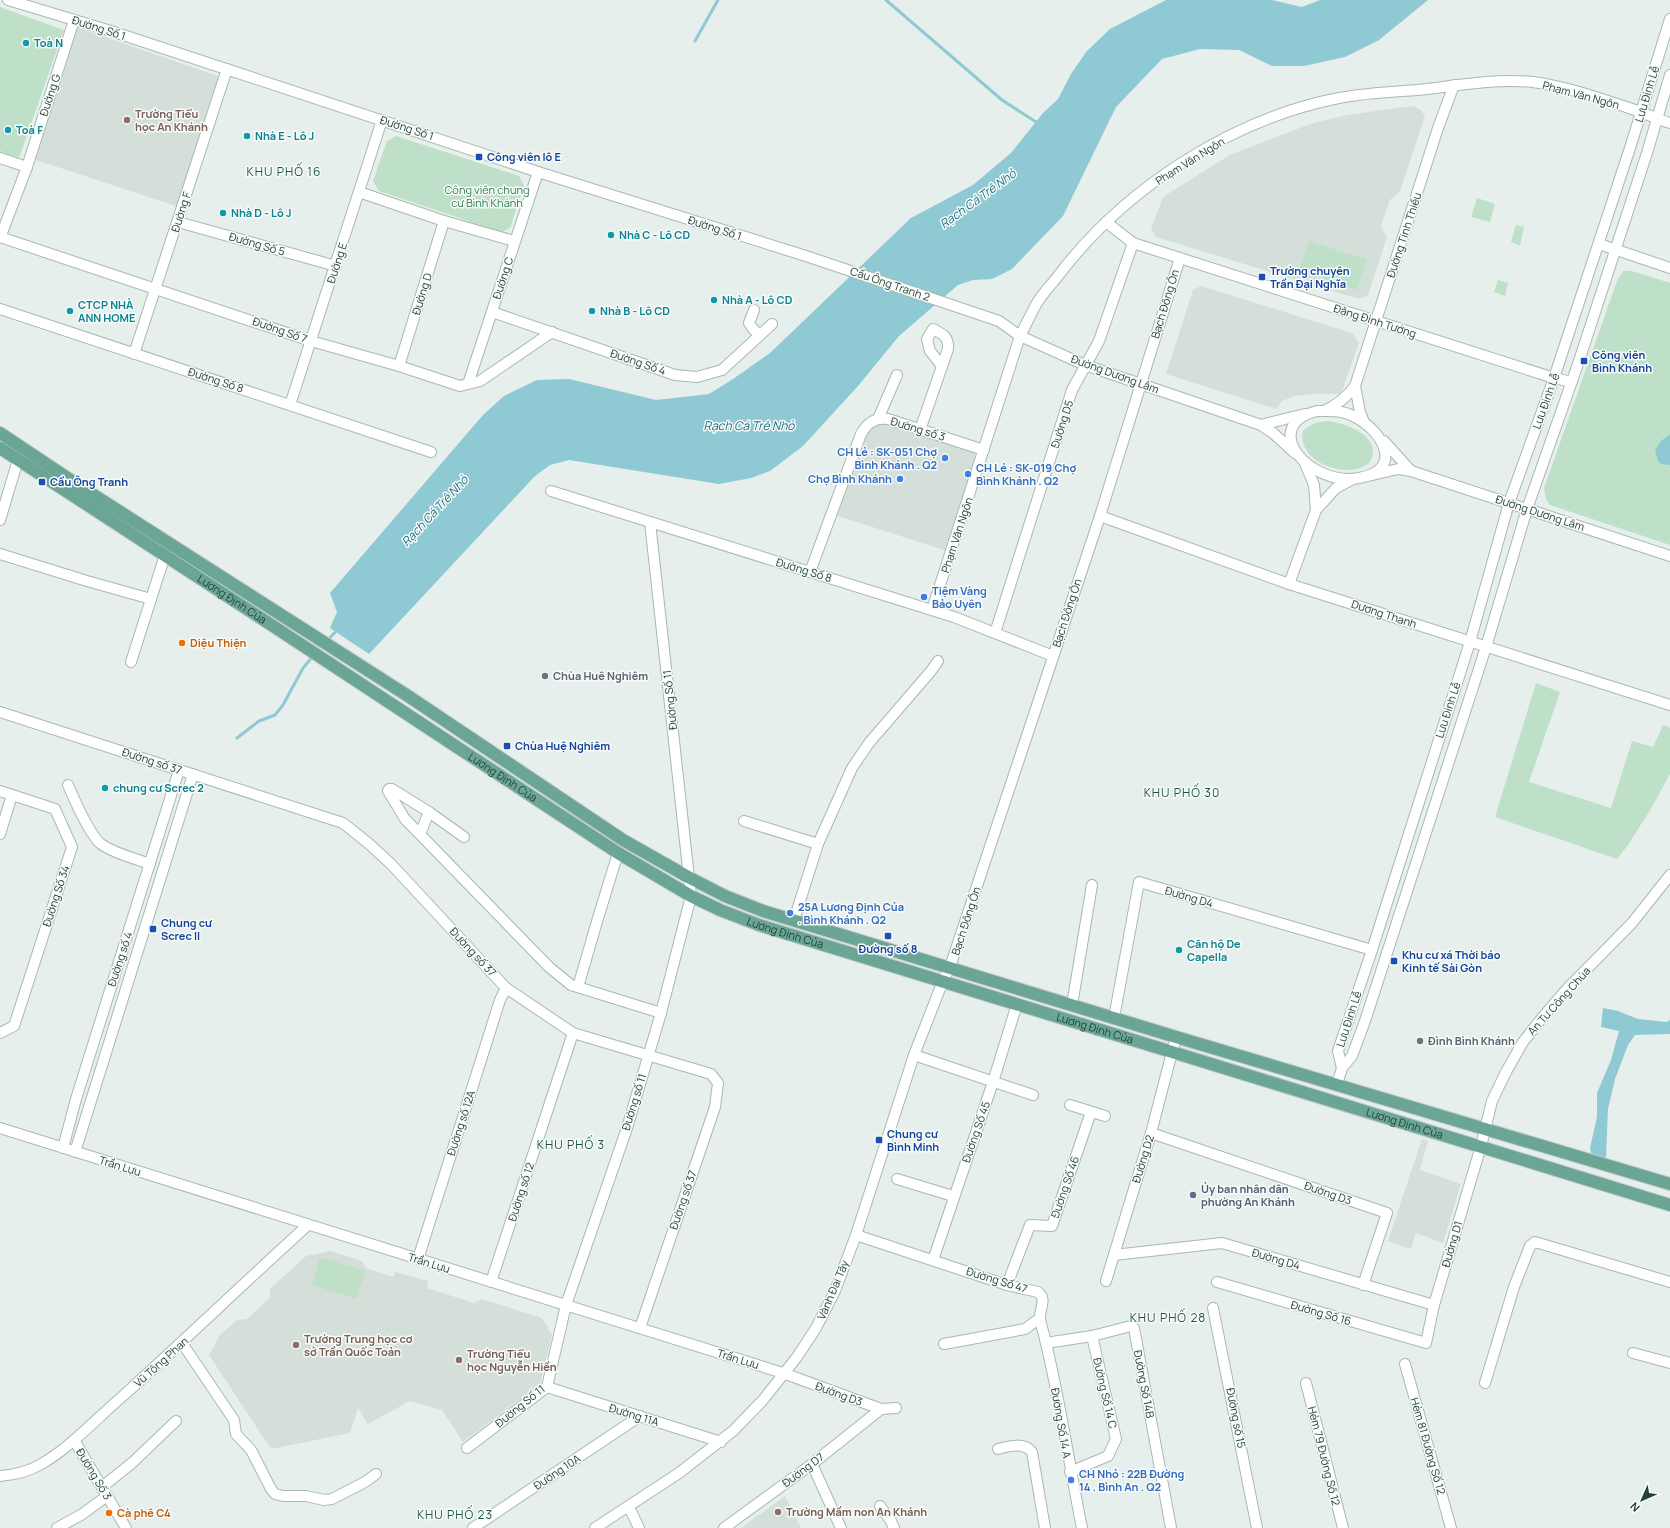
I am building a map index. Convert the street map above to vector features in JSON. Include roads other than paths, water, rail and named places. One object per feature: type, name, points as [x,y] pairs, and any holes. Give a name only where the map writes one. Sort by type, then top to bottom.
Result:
[{"type":"main road","name":"Lương Định Của","points":[[0,433],[78,485],[407,695],[623,840],[725,896],[763,911],[1176,1037],[1670,1184]]},
{"type":"main road","name":"Lương Định Của","points":[[0,448],[618,853],[691,896],[759,925],[1670,1204]]},
{"type":"street","name":"Đường Số 1","points":[[8,0],[227,69],[538,172],[806,256]]},
{"type":"street","name":"Lưu Đình Lễ","points":[[1342,1068],[1338,1051],[1372,950],[1470,642],[1509,503],[1554,378],[1670,19]]},
{"type":"street","name":"Đường G","points":[[0,238],[27,167],[74,20]]},
{"type":"street","name":"Đường F","points":[[134,354],[227,69]]},
{"type":"street","name":"Lưu Đình Lễ","points":[[1342,1068],[1352,1056],[1365,1022],[1486,647],[1527,509],[1572,382],[1670,75]]},
{"type":"street","name":"Phạm Văn Ngôn","points":[[932,610],[1020,336],[1042,296],[1085,242],[1106,222],[1164,174],[1213,144],[1269,119],[1301,108],[1338,98],[1487,81],[1533,82],[1566,88],[1670,123]]},
{"type":"street","name":"Đường Tinh Thiều","points":[[1324,411],[1349,395],[1355,386],[1436,135],[1454,85]]},
{"type":"street","name":"Đường E","points":[[290,405],[382,120]]},
{"type":"street","points":[[0,158],[27,167]]},
{"type":"street","name":"Đường C","points":[[468,384],[538,172]]},
{"type":"street","points":[[359,192],[444,221],[514,242]]},
{"type":"street","name":"Đường D","points":[[399,366],[444,221]]},
{"type":"street","name":"Đường Số 5","points":[[178,222],[336,266]]},
{"type":"street","points":[[1106,222],[1133,243]]},
{"type":"street","name":"Đường Số 7","points":[[0,238],[155,287],[311,341],[399,366],[460,386],[480,381],[552,332]]},
{"type":"street","name":"Đặng Đình Tướng","points":[[1133,243],[1554,378],[1572,382]]},
{"type":"street","name":"Đường D5","points":[[995,633],[1072,390],[1099,341],[1133,243]]},
{"type":"street","points":[[1598,244],[1670,268]]},
{"type":"street","name":"Cầu Ông Tranh 2","points":[[806,256],[974,313]]},
{"type":"street","name":"Bạch Đông Ôn","points":[[950,967],[1100,516],[1180,258]]},
{"type":"street","name":"Đường Số 8","points":[[0,309],[431,452]]},
{"type":"street","points":[[754,310],[749,323],[753,330],[760,335]]},
{"type":"street","name":"Đường Số 4","points":[[492,312],[675,375],[697,377],[722,370],[772,324]]},
{"type":"street","name":"Đường Dương Lâm","points":[[974,313],[999,321],[1020,336],[1085,365],[1261,425],[1273,433],[1296,453]]},
{"type":"street","points":[[920,430],[942,366]]},
{"type":"street","points":[[878,419],[897,375]]},
{"type":"street","name":"Đường Tinh Thiều","points":[[1355,386],[1359,407],[1364,422]]},
{"type":"street","points":[[1261,425],[1310,413],[1324,411],[1340,411],[1354,416],[1374,430],[1379,436],[1385,450],[1385,459],[1379,469],[1368,476],[1351,480],[1332,478],[1320,474],[1305,463],[1292,446],[1291,438],[1294,426],[1298,420],[1310,413]]},
{"type":"street","name":"Đường số 3","points":[[810,572],[861,434],[867,424],[878,419],[888,420],[984,450]]},
{"type":"street","name":"Đường Dương Lâm","points":[[1379,436],[1411,471]]},
{"type":"street","points":[[0,520],[4,495],[18,460]]},
{"type":"street","points":[[1305,463],[1314,485],[1316,510]]},
{"type":"street","name":"Đường Dương Lâm","points":[[1368,476],[1398,469],[1411,471],[1670,556]]},
{"type":"street","points":[[1288,584],[1316,510],[1329,495],[1351,480]]},
{"type":"street","name":"Đường Số 8","points":[[551,491],[932,610],[1053,656]]},
{"type":"street","name":"Dương Thanh","points":[[1100,516],[1288,584],[1670,705]]},
{"type":"street","name":"Đường Số 11","points":[[650,522],[691,896]]},
{"type":"street","points":[[0,554],[151,599]]},
{"type":"street","points":[[131,662],[165,556]]},
{"type":"street","points":[[794,920],[818,844],[852,768],[869,742],[938,661]]},
{"type":"street","name":"Đường số 37","points":[[0,712],[342,823],[368,843],[391,864],[506,988],[573,1033],[711,1074],[718,1083],[715,1107],[640,1328]]},
{"type":"street","name":"Đường số 4","points":[[63,1148],[76,1099],[179,770]]},
{"type":"street","name":"Đường số 4","points":[[75,1152],[192,774]]},
{"type":"street","points":[[68,785],[90,830],[100,843],[112,850],[150,864]]},
{"type":"street","points":[[464,837],[429,812],[392,789],[388,790],[405,818],[420,834],[549,967],[571,985],[661,1013]]},
{"type":"street","name":"Đường Số 34","points":[[0,791],[55,809],[72,847],[14,1026],[0,1033]]},
{"type":"street","points":[[0,834],[12,795]]},
{"type":"street","points":[[420,834],[429,812]]},
{"type":"street","points":[[744,820],[818,844]]},
{"type":"street","points":[[578,987],[618,853]]},
{"type":"street","name":"An Tư Công Chúa","points":[[1481,1146],[1492,1101],[1523,1042],[1566,990],[1632,923],[1670,875]]},
{"type":"street","name":"Đường D4","points":[[1114,1018],[1139,882],[1372,950]]},
{"type":"street","points":[[1072,1005],[1092,885]]},
{"type":"street","name":"Đường số 11","points":[[566,1305],[626,1128],[661,1013],[691,896]]},
{"type":"street","name":"Vành Đai Tây","points":[[595,1528],[678,1474],[721,1442],[749,1416],[802,1350],[826,1310],[856,1235],[914,1055],[950,967]]},
{"type":"street","name":"Đường số 12A","points":[[418,1259],[500,1000],[506,988]]},
{"type":"street","name":"Đường Số 45","points":[[933,1260],[953,1196],[993,1082],[1017,1004]]},
{"type":"street","name":"Đường số 12","points":[[492,1282],[573,1033]]},
{"type":"street","name":"Đường D2","points":[[1106,1281],[1151,1133],[1176,1037]]},
{"type":"street","points":[[914,1055],[1033,1095]]},
{"type":"street","points":[[1337,1084],[1342,1068]]},
{"type":"street","points":[[1070,1105],[1105,1116]]},
{"type":"street","name":"Đường Số 46","points":[[1007,1285],[1030,1225],[1052,1226],[1090,1112]]},
{"type":"street","points":[[0,1128],[63,1148]]},
{"type":"street","name":"Đường D3","points":[[1151,1133],[1387,1212],[1363,1285]]},
{"type":"street","name":"Đường D1","points":[[1426,1343],[1434,1306],[1481,1146]]},
{"type":"street","name":"Trần Lựu","points":[[63,1148],[783,1373]]},
{"type":"street","points":[[897,1179],[953,1196]]},
{"type":"street","name":"Vũ Tông Phan","points":[[0,1476],[17,1474],[32,1469],[55,1455],[74,1440],[182,1343],[308,1225]]},
{"type":"street","name":"Đường Số 47","points":[[856,1235],[1007,1285],[1038,1292],[1042,1295],[1043,1301],[1040,1318]]},
{"type":"street","points":[[1485,1383],[1514,1287],[1530,1246],[1534,1242],[1670,1282]]},
{"type":"street","name":"Đường D4","points":[[1114,1255],[1222,1244],[1434,1306]]},
{"type":"street","name":"Đường Số 16","points":[[1217,1282],[1426,1343]]},
{"type":"street","name":"Đường Số 11","points":[[467,1448],[547,1387],[566,1305]]},
{"type":"street","name":"Đường số 15","points":[[1213,1308],[1257,1528]]},
{"type":"street","points":[[944,1344],[1025,1329],[1040,1318]]},
{"type":"street","name":"Đường Số 14 A","points":[[1040,1318],[1082,1528]]},
{"type":"street","name":"Đường Số 14B","points":[[1046,1343],[1092,1336],[1131,1326],[1134,1328],[1171,1528]]},
{"type":"street","name":"Đường Số 14 C","points":[[1070,1472],[1108,1456],[1116,1439],[1092,1336]]},
{"type":"street","points":[[182,1343],[234,1420],[236,1434],[251,1450],[275,1494],[283,1496],[306,1496],[324,1500],[332,1499],[365,1482],[376,1474]]},
{"type":"street","points":[[1633,1352],[1670,1363]]},
{"type":"street","name":"Hẻm 81 Đường Số 12","points":[[1404,1364],[1451,1528]]},
{"type":"street","name":"Đường D3","points":[[783,1373],[881,1409],[896,1408]]},
{"type":"street","name":"Hẻm 79 Đường Số 12","points":[[1306,1383],[1343,1528]]},
{"type":"street","name":"Đường 11A","points":[[547,1387],[721,1442]]},
{"type":"street","name":"Đường D7","points":[[724,1528],[812,1464],[881,1409]]},
{"type":"street","name":"Đường 10A","points":[[473,1528],[640,1416]]},
{"type":"street","points":[[57,1528],[80,1515],[176,1421]]},
{"type":"street","name":"Đường Số 3","points":[[74,1440],[126,1528]]},
{"type":"street","points":[[998,1449],[1019,1446],[1029,1448],[1032,1452],[1046,1528]]},
{"type":"street","points":[[812,1464],[842,1528]]},
{"type":"street","points":[[880,1506],[891,1521],[894,1528]]},
{"type":"street","points":[[629,1507],[639,1528]]},
{"type":"water","name":"Rạch Cá Trê Nhỏ","points":[[1166,0],[1272,0],[1302,7],[1320,0],[1428,0],[1379,40],[1345,57],[1304,66],[1272,66],[1239,50],[1200,49],[1162,59],[1116,107],[1063,216],[1012,269],[992,279],[973,280],[958,285],[899,336],[858,386],[803,446],[770,471],[751,478],[719,484],[569,460],[550,465],[535,476],[369,654],[330,628],[337,612],[330,593],[483,415],[504,396],[537,380],[569,379],[656,400],[709,394],[770,353],[911,218],[973,185],[1011,153],[1043,113],[1058,99],[1071,74],[1086,52],[1110,29]]},
{"type":"water","points":[[1670,434],[1670,465],[1661,464],[1658,461],[1655,450],[1661,441]]},
{"type":"water","points":[[1603,1008],[1618,1011],[1638,1019],[1667,1022],[1670,1020],[1670,1034],[1635,1035],[1628,1045],[1615,1079],[1608,1109],[1606,1158],[1601,1161],[1591,1153],[1590,1148],[1597,1117],[1597,1093],[1611,1060],[1619,1031],[1601,1027]]},
{"type":"waterway","points":[[695,41],[718,0]]},
{"type":"waterway","points":[[886,0],[1002,100],[1039,124]]},
{"type":"waterway","name":"Rạch Cá Trê Nhỏ","points":[[327,641],[338,629]]},
{"type":"waterway","name":"Rạch Cá Trê Nhỏ","points":[[237,738],[259,721],[275,715],[283,705],[303,668],[314,655]]},
{"type":"place","name":"Toà N","points":[[26,43]]},
{"type":"place","name":"Trường Tiểu học An Khánh","points":[[127,120]]},
{"type":"place","name":"Toà F","points":[[8,130]]},
{"type":"place","name":"Nhà E - Lô J","points":[[247,136]]},
{"type":"place","name":"Công viên lô E","points":[[479,157]]},
{"type":"place","name":"Nhà D - Lô J","points":[[223,213]]},
{"type":"place","name":"Nhà C - Lô CD","points":[[611,235]]},
{"type":"place","name":"Trường chuyên Trần Đại Nghĩa","points":[[1262,277]]},
{"type":"place","name":"Nhà A - Lô CD","points":[[714,300]]},
{"type":"place","name":"CTCP NHÀ ANN HOME","points":[[70,311]]},
{"type":"place","name":"Nhà B - Lô CD","points":[[592,311]]},
{"type":"place","name":"Công viên Bình Khánh","points":[[1584,361]]},
{"type":"place","name":"CH Lẻ : SK-051 Chợ Bình Khánh . Q2","points":[[945,458]]},
{"type":"place","name":"CH Lẻ : SK-019 Chợ Bình Khánh . Q2","points":[[968,474]]},
{"type":"place","name":"Chợ Bình Khánh","points":[[900,479]]},
{"type":"place","name":"Cầu Ông Tranh","points":[[42,482]]},
{"type":"place","name":"Tiệm Vàng Bảo Uyên","points":[[924,597]]},
{"type":"place","name":"Diệu Thiện","points":[[182,643]]},
{"type":"place","name":"Chùa Huê Nghiêm","points":[[545,676]]},
{"type":"place","name":"Chùa Huệ Nghiêm","points":[[507,746]]},
{"type":"place","name":"chung cư Screc 2","points":[[105,788]]},
{"type":"place","name":"25A Lương Định Của . Bình Khánh . Q2","points":[[790,913]]},
{"type":"place","name":"Chung cư Screc II","points":[[153,929]]},
{"type":"place","name":"Đường số 8","points":[[888,936]]},
{"type":"place","name":"Căn hộ De Capella","points":[[1179,950]]},
{"type":"place","name":"Khu cư xá Thời báo Kinh tế Sài Gòn","points":[[1394,961]]},
{"type":"place","name":"Đình Bình Khánh","points":[[1420,1041]]},
{"type":"place","name":"Chung cư Bình Minh","points":[[879,1140]]},
{"type":"place","name":"Ủy ban nhân dân phường An Khánh","points":[[1193,1195]]},
{"type":"place","name":"Trường Trung học cơ sở Trần Quốc Toản","points":[[296,1345]]},
{"type":"place","name":"Trường Tiểu học Nguyễn Hiền","points":[[459,1360]]},
{"type":"place","name":"CH Nhỏ : 22B Đường 14 . Bình An . Q2","points":[[1071,1480]]},
{"type":"place","name":"Trường Mầm non An Khánh","points":[[778,1512]]},
{"type":"place","name":"Cà phê C4","points":[[109,1513]]},
{"type":"district","name":"KHU PHỐ 16","points":[[284,172]]},
{"type":"district","name":"KHU PHỐ 30","points":[[1182,793]]},
{"type":"district","name":"KHU PHỐ 3","points":[[571,1145]]},
{"type":"district","name":"KHU PHỐ 28","points":[[1168,1318]]},
{"type":"district","name":"KHU PHỐ 23","points":[[455,1515]]},
{"type":"park label","name":"Công viên chung cư Bình Khánh","points":[[487,196]]}]
